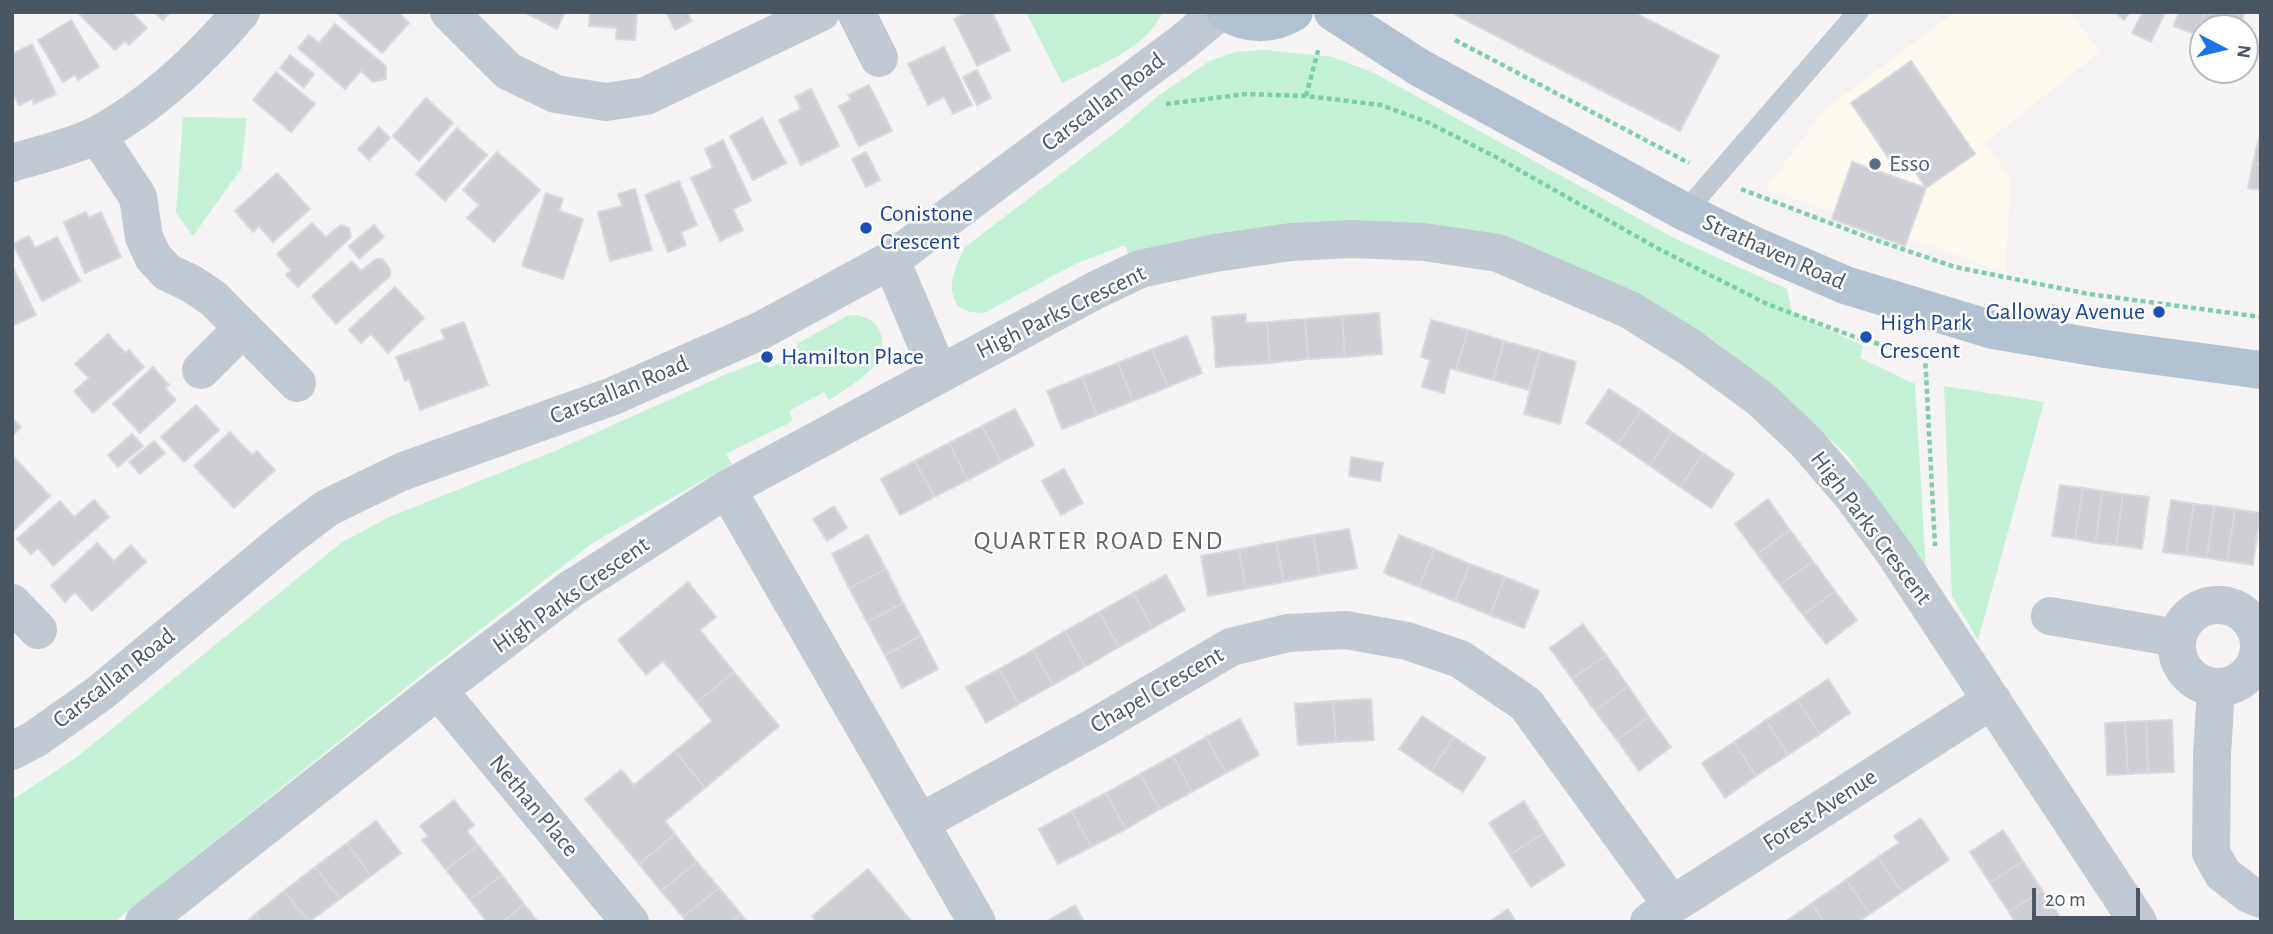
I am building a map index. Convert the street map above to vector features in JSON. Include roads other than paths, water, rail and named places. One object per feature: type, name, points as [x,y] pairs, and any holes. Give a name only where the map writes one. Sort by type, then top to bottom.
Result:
[{"type":"main road","points":[[1225,12],[1240,20],[1260,24],[1281,20],[1316,20]]},
{"type":"main road","name":"Strathaven Road","points":[[1316,20],[1420,68],[1685,212],[1845,285],[1993,330],[2105,349],[2261,370]]},
{"type":"street","points":[[12,163],[97,135],[156,95],[208,51],[241,12]]},
{"type":"street","points":[[450,12],[508,71],[556,94],[606,102],[646,96],[821,12]]},
{"type":"street","points":[[856,12],[879,58]]},
{"type":"street","name":"Carscallan Road","points":[[12,751],[100,693],[327,508],[401,472],[614,396],[760,331],[891,260],[1150,67],[1219,12]]},
{"type":"street","points":[[97,135],[138,197],[144,237],[153,257],[167,272],[214,299],[297,383]]},
{"type":"street","name":"High Parks Crescent","points":[[144,922],[571,589],[727,489],[1096,290],[1140,269],[1214,253],[1291,242],[1352,239],[1424,242],[1498,253],[1630,310],[1691,348],[1762,400],[1807,443],[1851,494],[1893,551],[2138,922]]},
{"type":"street","points":[[891,260],[939,374]]},
{"type":"street","points":[[201,370],[243,328]]},
{"type":"street","points":[[727,489],[977,922]]},
{"type":"street","points":[[12,603],[38,630]]},
{"type":"street","points":[[2210,605],[2226,605],[2241,611],[2252,622],[2260,637],[2260,653],[2255,667],[2245,679],[2231,686],[2216,688],[2202,685],[2190,677],[2181,666],[2177,638],[2184,623],[2195,612],[2210,605]]},
{"type":"street","points":[[2050,616],[2177,638]]},
{"type":"street","name":"Chapel Crescent","points":[[921,822],[1231,647],[1288,633],[1346,630],[1407,641],[1460,659],[1526,704],[1660,914]]},
{"type":"street","points":[[2216,688],[2211,853],[2223,874],[2249,894],[2261,899]]},
{"type":"street","name":"Nethan Place","points":[[438,691],[630,922]]},
{"type":"street","name":"Forest Avenue","points":[[1660,914],[1992,700]]},
{"type":"lane","points":[[1685,212],[1858,12]]},
{"type":"place","name":"Esso","points":[[1875,164]]},
{"type":"place","name":"Conistone Crescent","points":[[866,228]]},
{"type":"place","name":"Galloway Avenue","points":[[2159,312]]},
{"type":"place","name":"High Park Crescent","points":[[1866,337]]},
{"type":"place","name":"Hamilton Place","points":[[767,357]]},
{"type":"district","name":"QUARTER ROAD END","points":[[1099,541]]}]
